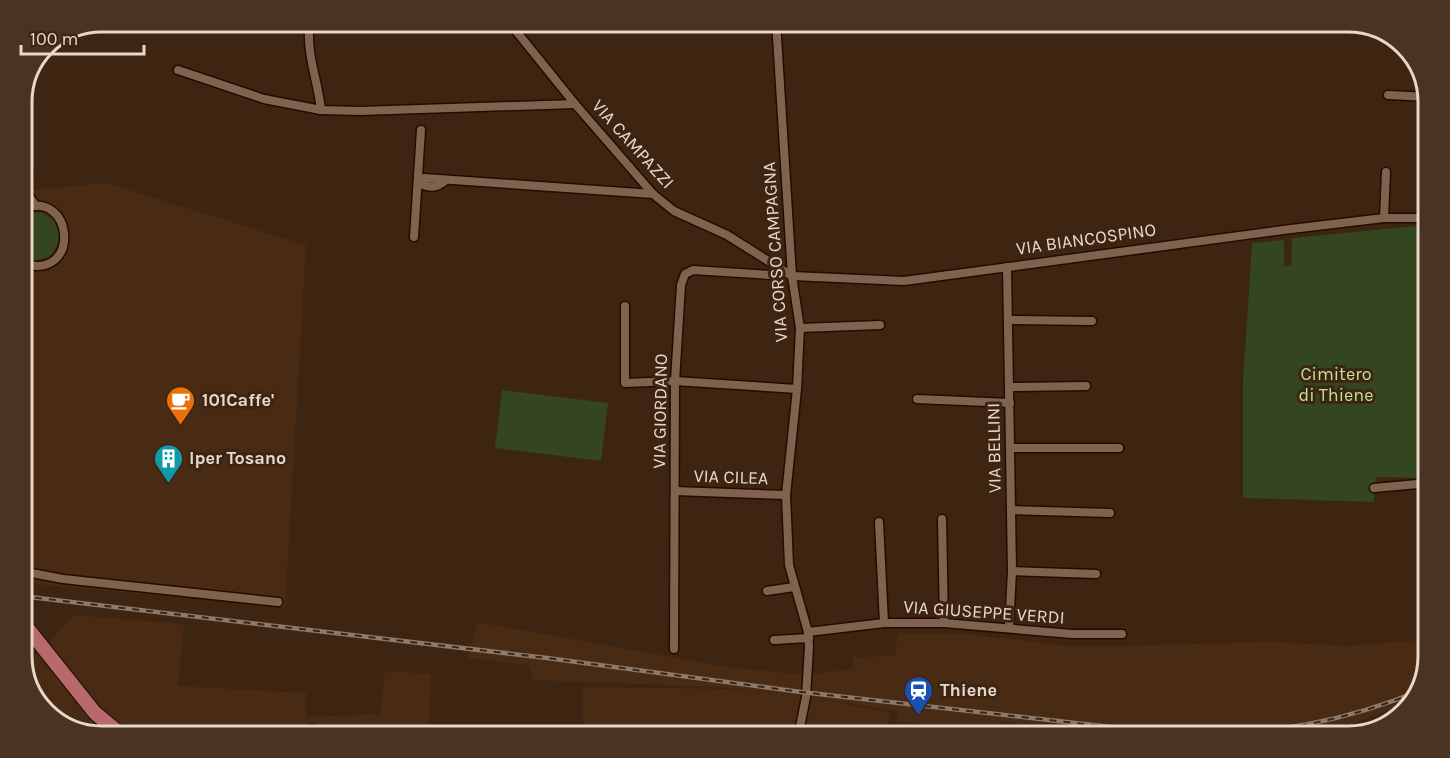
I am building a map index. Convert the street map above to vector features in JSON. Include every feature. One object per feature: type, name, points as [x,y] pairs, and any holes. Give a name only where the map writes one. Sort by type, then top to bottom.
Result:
[{"type":"main road","points":[[32,634],[95,713],[102,726]]},
{"type":"main road","points":[[95,713],[111,726]]},
{"type":"street","points":[[310,32],[309,54],[319,86],[321,110]]},
{"type":"street","name":"VIA CAMPAZZI","points":[[517,32],[575,104],[653,194],[674,211],[727,235],[792,276]]},
{"type":"street","name":"VIA CORSO CAMPAGNA","points":[[777,32],[792,276],[800,328],[797,389],[786,495],[789,565],[808,635],[806,697],[800,726]]},
{"type":"street","name":"VIA CAMPAZZI","points":[[178,70],[264,99],[321,110],[360,111],[575,104]]},
{"type":"street","points":[[1388,94],[1418,96]]},
{"type":"street","points":[[414,237],[421,130]]},
{"type":"street","points":[[1384,218],[1386,172]]},
{"type":"street","points":[[418,183],[429,187],[439,186],[446,180],[653,194]]},
{"type":"street","points":[[32,200],[36,206]]},
{"type":"street","points":[[32,207],[48,209],[59,218],[65,233],[64,247],[60,254],[47,264],[32,266]]},
{"type":"street","name":"VIA BIANCOSPINO","points":[[792,276],[904,281],[1384,218],[1418,218]]},
{"type":"street","name":"VIA BELLINI","points":[[1006,267],[1011,448],[1012,570],[1009,628]]},
{"type":"street","name":"VIA GIORDANO","points":[[674,649],[675,381],[681,285],[685,274],[693,270],[770,275],[780,268]]},
{"type":"street","points":[[625,306],[625,382],[675,381],[797,389]]},
{"type":"street","points":[[1009,320],[1092,321]]},
{"type":"street","points":[[800,328],[880,325]]},
{"type":"street","points":[[1010,387],[1086,386]]},
{"type":"street","points":[[917,399],[1010,403]]},
{"type":"street","points":[[1011,448],[1119,448]]},
{"type":"street","points":[[1374,488],[1418,484]]},
{"type":"street","name":"VIA CILEA","points":[[675,491],[786,495]]},
{"type":"street","points":[[1011,510],[1110,513]]},
{"type":"street","points":[[942,519],[944,622]]},
{"type":"street","points":[[879,522],[884,623]]},
{"type":"street","points":[[1012,570],[1096,574]]},
{"type":"street","points":[[32,573],[63,579],[278,602]]},
{"type":"street","points":[[767,591],[794,587]]},
{"type":"street","name":"VIA GIUSEPPE VERDI","points":[[808,635],[884,623],[944,622],[1072,634],[1122,634]]},
{"type":"street","points":[[774,640],[808,635]]},
{"type":"shaded area","points":[[106,183],[306,245],[285,607],[32,584],[32,190]]},
{"type":"shaded area","points":[[74,615],[184,624],[178,686],[306,693],[306,717],[380,714],[385,671],[431,674],[429,726],[87,725],[62,715],[43,696],[35,679],[32,659]]},
{"type":"shaded area","points":[[477,622],[721,666],[802,675],[853,669],[853,657],[896,656],[897,633],[967,634],[1077,647],[1274,642],[1347,646],[1418,639],[1416,675],[1407,696],[1401,703],[1397,707],[1342,726],[1032,726],[1002,722],[1000,726],[934,726],[897,722],[897,711],[809,697],[891,713],[888,726],[584,726],[582,687],[726,689],[806,697],[718,687],[534,680],[528,665],[468,658]]},
{"type":"green space","points":[[32,213],[41,213],[54,221],[60,238],[52,254],[36,261],[32,260]]},
{"type":"green space","name":"Cimitero di Thiene","points":[[1418,226],[1418,478],[1377,477],[1374,502],[1243,498],[1243,382],[1252,243],[1284,240],[1284,266],[1291,266],[1292,238]]},
{"type":"green space","points":[[502,390],[608,403],[601,461],[495,448]]},
{"type":"railway","points":[[32,597],[547,658],[801,692],[1102,726]]},
{"type":"railway","points":[[1296,726],[1336,718],[1407,695]]},
{"type":"place","name":"101Caffe'","points":[[181,426]]},
{"type":"place","name":"Iper Tosano","points":[[168,484]]},
{"type":"place","name":"Thiene","points":[[919,716]]}]
